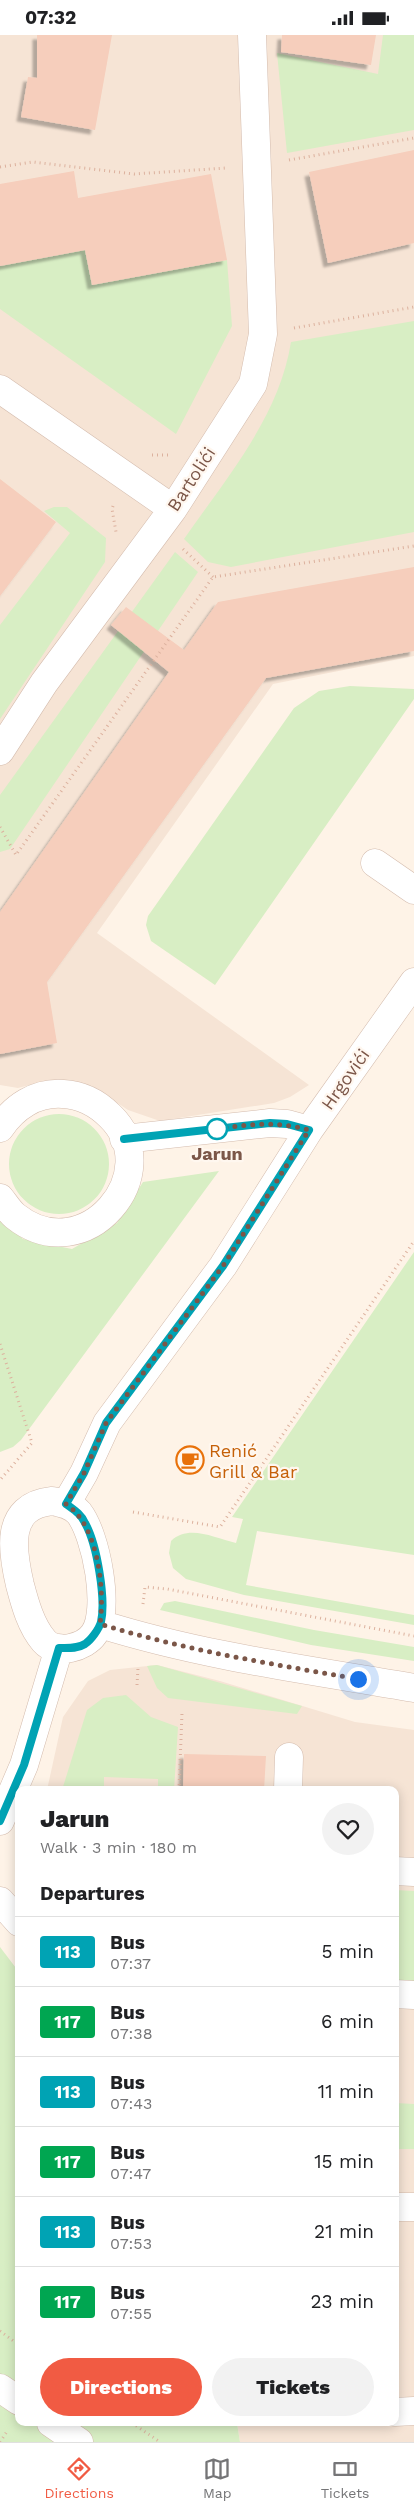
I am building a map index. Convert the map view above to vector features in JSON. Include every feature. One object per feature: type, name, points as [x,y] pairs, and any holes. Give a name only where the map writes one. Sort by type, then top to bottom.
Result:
[{"type":"street","name":"Bartolići","points":[[0,751],[44,683],[173,509],[253,384],[263,334],[252,35]]},
{"type":"street","points":[[0,389],[173,509]]},
{"type":"street","points":[[375,863],[414,890]]},
{"type":"street","name":"Hrgovići","points":[[66,1504],[84,1473],[106,1423],[223,1266],[309,1130],[414,982]]},
{"type":"street","points":[[0,1128],[7,1117],[23,1103],[42,1096],[62,1093],[82,1097],[100,1106],[115,1121],[124,1139],[129,1161],[126,1183],[115,1204],[99,1220],[78,1229],[56,1232],[34,1227],[14,1215],[0,1198]]},
{"type":"street","points":[[124,1139],[270,1123],[287,1124],[309,1130]]},
{"type":"street","points":[[52,1501],[66,1504],[77,1511],[82,1518],[93,1543],[100,1583],[100,1624],[86,1643],[76,1648],[59,1648],[45,1642],[26,1609],[6,1534],[27,1510],[40,1502],[52,1501]]},
{"type":"street","points":[[100,1624],[141,1637],[236,1657],[414,1688]]},
{"type":"street","points":[[0,1821],[24,1765],[59,1648]]},
{"type":"street","points":[[288,1786],[290,1757]]},
{"type":"street","points":[[399,1871],[414,1872]]},
{"type":"street","points":[[0,1901],[15,1918]]},
{"type":"street","points":[[399,1994],[414,1995]]},
{"type":"street","points":[[399,2207],[414,2207]]},
{"type":"street","points":[[0,2388],[15,2398]]},
{"type":"street","points":[[399,2412],[414,2411]]},
{"type":"street","points":[[55,2426],[79,2442]]},
{"type":"path","points":[[0,167],[33,162],[134,174],[257,166],[414,138]]},
{"type":"path","points":[[288,329],[414,307]]},
{"type":"path","points":[[180,546],[213,577]]},
{"type":"path","points":[[0,827],[16,855],[213,577],[414,546]]},
{"type":"path","points":[[133,1512],[220,1527],[414,1241]]},
{"type":"path","points":[[0,1343],[32,1443],[0,1480]]},
{"type":"path","points":[[143,1597],[144,1587],[167,1589],[414,1636]]},
{"type":"path","points":[[179,1786],[182,1713]]},
{"type":"path","points":[[0,2331],[15,2342]]},
{"type":"path","points":[[136,2426],[160,2442]]},
{"type":"shaded area","points":[[0,35],[414,35],[414,656],[273,684],[97,933],[309,1085],[290,1097],[274,1103],[160,1121],[128,1110],[92,1086],[80,1083],[49,1080],[18,1088],[0,1085]]},
{"type":"shaded area","points":[[157,1665],[220,1681],[355,1722],[414,1730],[414,2442],[240,2442],[237,2426],[399,2426],[399,1786],[48,1786],[63,1717],[88,1681],[110,1670]]},
{"type":"green space","points":[[383,35],[414,35],[414,130],[287,153],[277,53],[378,74]]},
{"type":"green space","points":[[85,250],[92,285],[227,260],[232,326],[176,434],[0,309],[0,266]]},
{"type":"green space","points":[[414,321],[414,532],[231,567],[208,562],[184,539],[234,469],[263,421],[285,369],[291,342]]},
{"type":"green space","points":[[54,507],[67,507],[106,538],[105,562],[0,719],[0,625],[70,533],[44,511]]},
{"type":"green space","points":[[175,552],[198,572],[10,849],[0,852],[0,795]]},
{"type":"green space","points":[[350,686],[414,689],[414,699],[215,985],[151,941],[146,925],[148,916],[294,708],[319,691]]},
{"type":"green space","points":[[59,1114],[78,1117],[95,1128],[106,1145],[109,1164],[106,1183],[95,1200],[78,1211],[59,1214],[40,1211],[23,1200],[12,1183],[9,1164],[12,1145],[23,1128],[40,1117]]},
{"type":"green space","points":[[219,1171],[21,1440],[13,1447],[0,1452],[0,1217],[23,1239],[72,1249],[117,1223],[143,1182]]},
{"type":"green space","points":[[414,1252],[414,1555],[257,1531],[246,1585],[414,1615],[414,1625],[244,1595],[186,1579],[173,1568],[169,1553],[171,1541],[186,1533],[194,1533],[236,1543],[243,1519],[232,1517]]},
{"type":"green space","points":[[175,1601],[314,1630],[414,1647],[414,1661],[311,1645],[160,1610],[164,1603]]},
{"type":"green space","points":[[157,1665],[302,1706],[297,1714],[168,1698],[157,1688],[147,1666]]},
{"type":"green space","points":[[126,1695],[151,1717],[178,1727],[174,1786],[158,1786],[158,1779],[104,1777],[104,1786],[63,1786],[87,1710],[103,1698]]},
{"type":"green space","points":[[399,1890],[414,1891],[414,1981],[399,1980]]},
{"type":"green space","points":[[0,1947],[15,1967],[15,2426],[237,2426],[240,2442],[0,2442]]},
{"type":"green space","points":[[399,2103],[414,2104],[414,2149],[399,2149]]},
{"type":"building","points":[[37,35],[112,35],[95,130],[21,117],[28,77],[37,78]]},
{"type":"building","points":[[282,35],[376,35],[371,65],[281,52]]},
{"type":"building","points":[[414,150],[414,243],[328,263],[309,172]]},
{"type":"building","points":[[74,171],[78,198],[211,174],[227,260],[92,285],[85,250],[0,266],[0,184]]},
{"type":"building","points":[[0,479],[56,522],[0,596]]},
{"type":"building","points":[[414,567],[414,651],[266,678],[47,982],[57,1043],[0,1054],[0,912],[169,672],[111,625],[126,607],[184,650],[218,602]]},
{"type":"building","points":[[184,1754],[266,1756],[264,1786],[183,1786]]},
{"type":"bus line","name":"113","points":[[16,1786],[42,1708],[59,1648],[76,1648],[86,1643],[100,1624],[100,1583],[93,1543],[86,1524],[77,1511],[66,1504],[84,1473],[106,1423],[223,1266],[309,1130],[287,1124],[270,1123],[124,1139]]},
{"type":"bus line","name":"113","points":[[0,1821],[15,1788]]},
{"type":"place","name":"Jarun","points":[[217,1129]]},
{"type":"place","name":"Renić Grill & Bar","points":[[190,1460]]},
{"type":"route","points":[[217,1129],[270,1123],[287,1124],[309,1130],[223,1266],[106,1423],[84,1473],[66,1504],[77,1511],[86,1524],[93,1543],[100,1583],[100,1624],[141,1637],[358,1679]]}]
